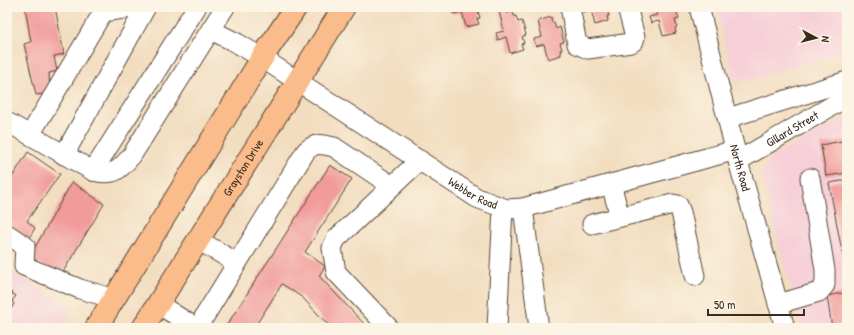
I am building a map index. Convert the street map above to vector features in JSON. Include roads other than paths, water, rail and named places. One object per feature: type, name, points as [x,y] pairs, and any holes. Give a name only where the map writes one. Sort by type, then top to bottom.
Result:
[{"type":"main road","points":[[96,328],[115,300],[160,223],[262,58],[296,7]]},
{"type":"main road","name":"Grayston Drive","points":[[143,328],[344,7]]},
{"type":"street","points":[[30,135],[103,12],[137,7]]},
{"type":"street","points":[[64,155],[146,7]]},
{"type":"street","points":[[93,172],[195,7]]},
{"type":"street","name":"Webber Road","points":[[195,7],[217,19],[237,43],[298,80],[477,198],[506,209],[523,208],[611,184],[737,155]]},
{"type":"street","points":[[570,7],[577,44],[588,49],[631,43],[634,41],[635,37],[627,7]]},
{"type":"street","name":"North Road","points":[[699,7],[737,155],[785,328]]},
{"type":"street","points":[[7,122],[93,172],[108,174],[118,171],[132,156],[217,19]]},
{"type":"street","points":[[766,106],[770,99],[776,94],[809,80],[847,68]]},
{"type":"street","name":"Gillard Street","points":[[728,118],[847,81]]},
{"type":"street","name":"Gillard Street","points":[[737,155],[847,97]]},
{"type":"street","points":[[158,304],[200,322],[306,151],[313,145],[334,147],[392,186]]},
{"type":"street","points":[[389,328],[336,272],[332,248],[336,240],[420,160]]},
{"type":"street","points":[[778,304],[819,292],[825,285],[825,270],[810,178]]},
{"type":"street","points":[[611,184],[620,217]]},
{"type":"street","points":[[592,224],[673,204],[678,205],[681,212],[695,276]]},
{"type":"street","points":[[498,328],[503,208]]},
{"type":"street","points":[[523,208],[539,328]]},
{"type":"street","points":[[7,234],[25,246],[24,266],[80,289],[115,300]]},
{"type":"street","points":[[198,240],[237,263]]}]
